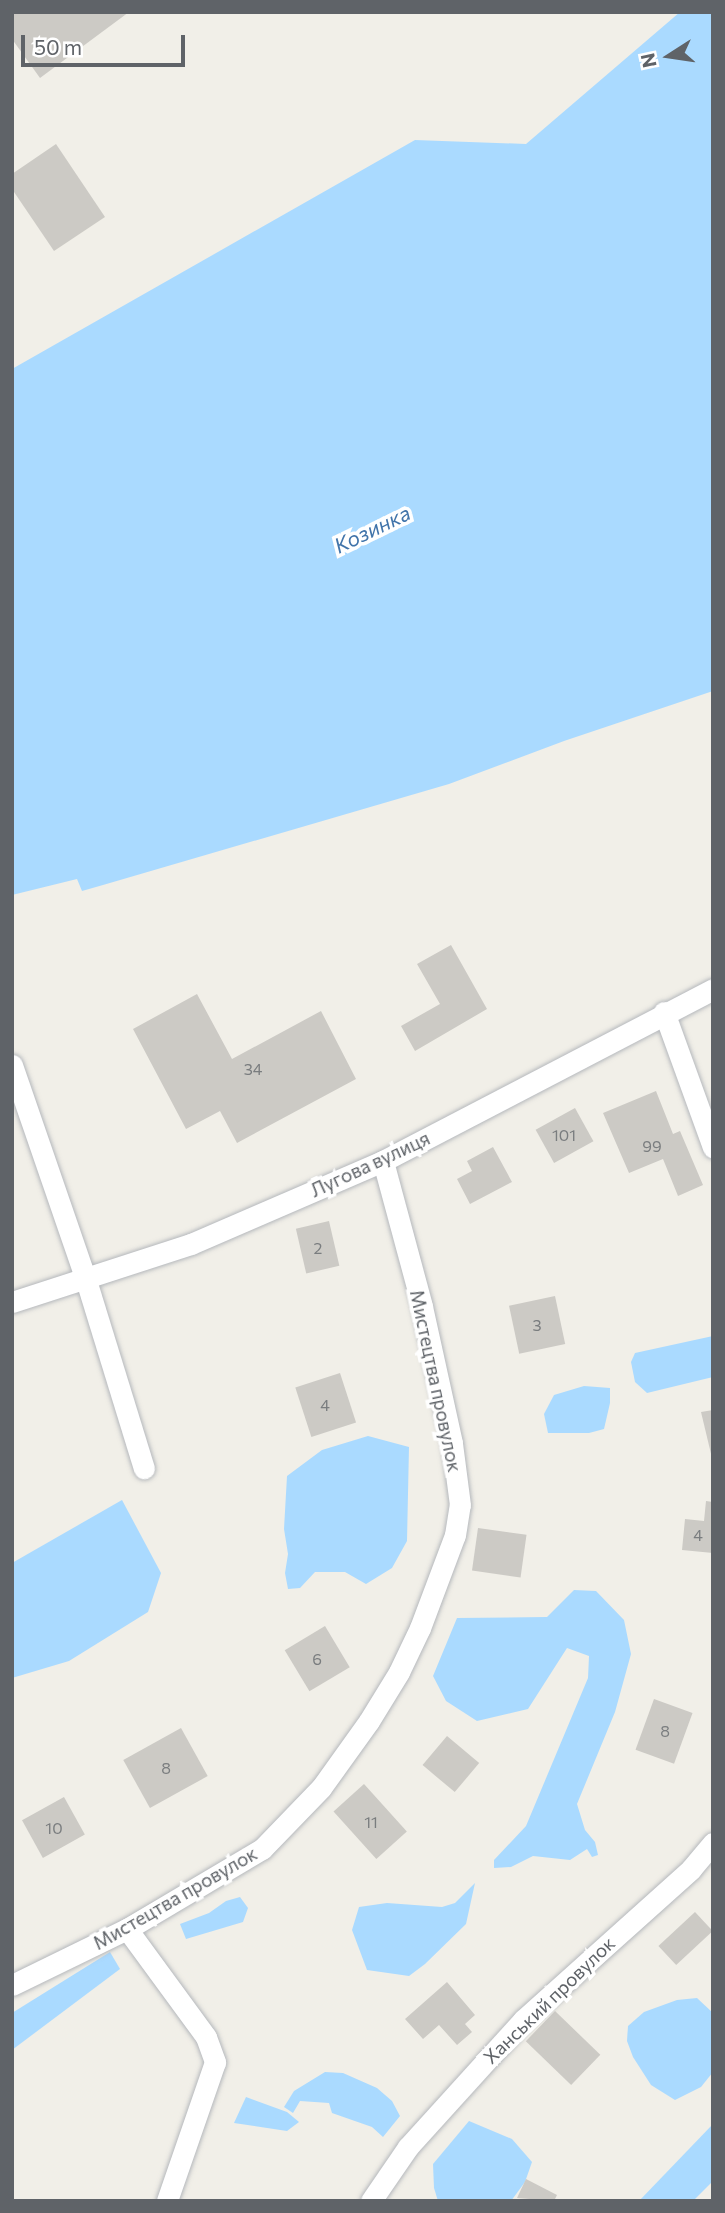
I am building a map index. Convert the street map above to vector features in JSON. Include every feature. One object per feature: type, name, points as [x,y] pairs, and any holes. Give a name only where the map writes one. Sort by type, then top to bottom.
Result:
[{"type":"street","name":"Лугова вулиця","points":[[12,1302],[191,1244],[383,1161],[664,1012],[713,989]]},
{"type":"street","points":[[664,1012],[713,1147]]},
{"type":"street","points":[[12,1065],[86,1280],[144,1468]]},
{"type":"street","name":"Мистецтва провулок","points":[[12,1985],[127,1929],[262,1849],[321,1788],[369,1721],[399,1672],[420,1628],[454,1535],[460,1505],[452,1443],[422,1306],[383,1161]]},
{"type":"street","name":"Ханський провулок","points":[[371,2201],[408,2147],[523,2020],[691,1869],[713,1843]]},
{"type":"street","points":[[127,1929],[206,2036],[215,2062],[167,2201]]},
{"type":"water","name":"Козинка","points":[[680,12],[713,12],[713,691],[564,741],[449,784],[103,885],[82,891],[77,879],[12,895],[12,369],[415,140],[526,144]]},
{"type":"water","points":[[713,1336],[713,1377],[647,1393],[635,1382],[631,1362],[635,1353]]},
{"type":"water","points":[[584,1386],[610,1388],[610,1403],[604,1429],[589,1433],[548,1433],[544,1414],[554,1395]]},
{"type":"water","points":[[368,1436],[409,1447],[407,1541],[392,1568],[366,1584],[345,1572],[315,1572],[300,1588],[288,1589],[285,1573],[288,1554],[284,1529],[287,1476],[322,1450]]},
{"type":"water","points":[[122,1500],[161,1573],[148,1612],[69,1661],[12,1678],[12,1563]]},
{"type":"water","points":[[574,1590],[596,1591],[624,1620],[631,1654],[615,1712],[577,1804],[585,1830],[595,1842],[598,1855],[592,1857],[587,1849],[570,1860],[533,1856],[511,1867],[494,1868],[494,1860],[526,1826],[588,1678],[589,1656],[567,1648],[528,1709],[477,1721],[446,1701],[433,1676],[457,1618],[547,1617]]},
{"type":"water","points":[[475,1883],[466,1924],[425,1964],[409,1976],[367,1970],[352,1930],[359,1907],[387,1903],[442,1907],[455,1903]]},
{"type":"water","points":[[240,1897],[248,1908],[243,1922],[186,1939],[180,1924]]},
{"type":"water","points":[[110,1952],[120,1969],[12,2050],[12,2013]]},
{"type":"water","points":[[697,1998],[713,2013],[713,2072],[701,2087],[675,2100],[651,2085],[633,2057],[627,2041],[628,2026],[644,2012],[677,2000]]},
{"type":"water","points":[[325,2072],[343,2073],[377,2088],[392,2101],[400,2116],[383,2137],[372,2127],[332,2113],[329,2103],[300,2101],[293,2113],[284,2107],[294,2091]]},
{"type":"water","points":[[246,2097],[287,2112],[299,2122],[287,2131],[234,2123]]},
{"type":"water","points":[[469,2121],[512,2139],[532,2162],[525,2182],[511,2201],[438,2201],[434,2188],[433,2164]]},
{"type":"water","points":[[713,2124],[713,2181],[693,2201],[639,2201]]},
{"type":"building","points":[[12,12],[129,12],[40,78],[12,39]]},
{"type":"building","points":[[56,144],[105,217],[54,251],[12,189],[12,174]]},
{"type":"building","points":[[451,945],[487,1009],[415,1051],[401,1026],[440,1004],[417,964]]},
{"type":"building","points":[[197,994],[232,1059],[321,1011],[356,1079],[237,1143],[220,1111],[186,1129],[133,1029]]},
{"type":"building","points":[[656,1091],[673,1134],[680,1131],[703,1185],[678,1196],[663,1159],[629,1173],[603,1113]]},
{"type":"building","points":[[575,1108],[593,1141],[554,1163],[536,1130]]},
{"type":"building","points":[[493,1147],[512,1182],[470,1204],[457,1179],[472,1171],[467,1161]]},
{"type":"building","points":[[329,1221],[339,1266],[306,1273],[296,1229]]},
{"type":"building","points":[[555,1296],[565,1344],[519,1354],[509,1306]]},
{"type":"building","points":[[340,1373],[356,1422],[311,1437],[295,1388]]},
{"type":"building","points":[[713,1410],[713,1457],[712,1458],[701,1412]]},
{"type":"building","points":[[706,1501],[713,1502],[713,1553],[682,1550],[685,1519],[704,1521]]},
{"type":"building","points":[[478,1528],[527,1535],[521,1577],[472,1571]]},
{"type":"building","points":[[325,1626],[350,1667],[309,1691],[285,1650]]},
{"type":"building","points":[[654,1699],[693,1713],[674,1764],[636,1750]]},
{"type":"building","points":[[181,1728],[208,1776],[150,1808],[123,1760]]},
{"type":"building","points":[[447,1736],[479,1763],[455,1792],[423,1765]]},
{"type":"building","points":[[364,1784],[407,1832],[376,1859],[334,1811]]},
{"type":"building","points":[[64,1797],[85,1835],[43,1858],[22,1820]]},
{"type":"building","points":[[695,1912],[713,1931],[676,1965],[658,1946]]},
{"type":"building","points":[[447,1982],[475,2015],[465,2024],[472,2032],[457,2045],[439,2025],[423,2039],[405,2019]]},
{"type":"building","points":[[555,2011],[600,2055],[571,2085],[526,2041]]},
{"type":"building","points":[[526,2179],[557,2195],[554,2201],[517,2198]]}]
